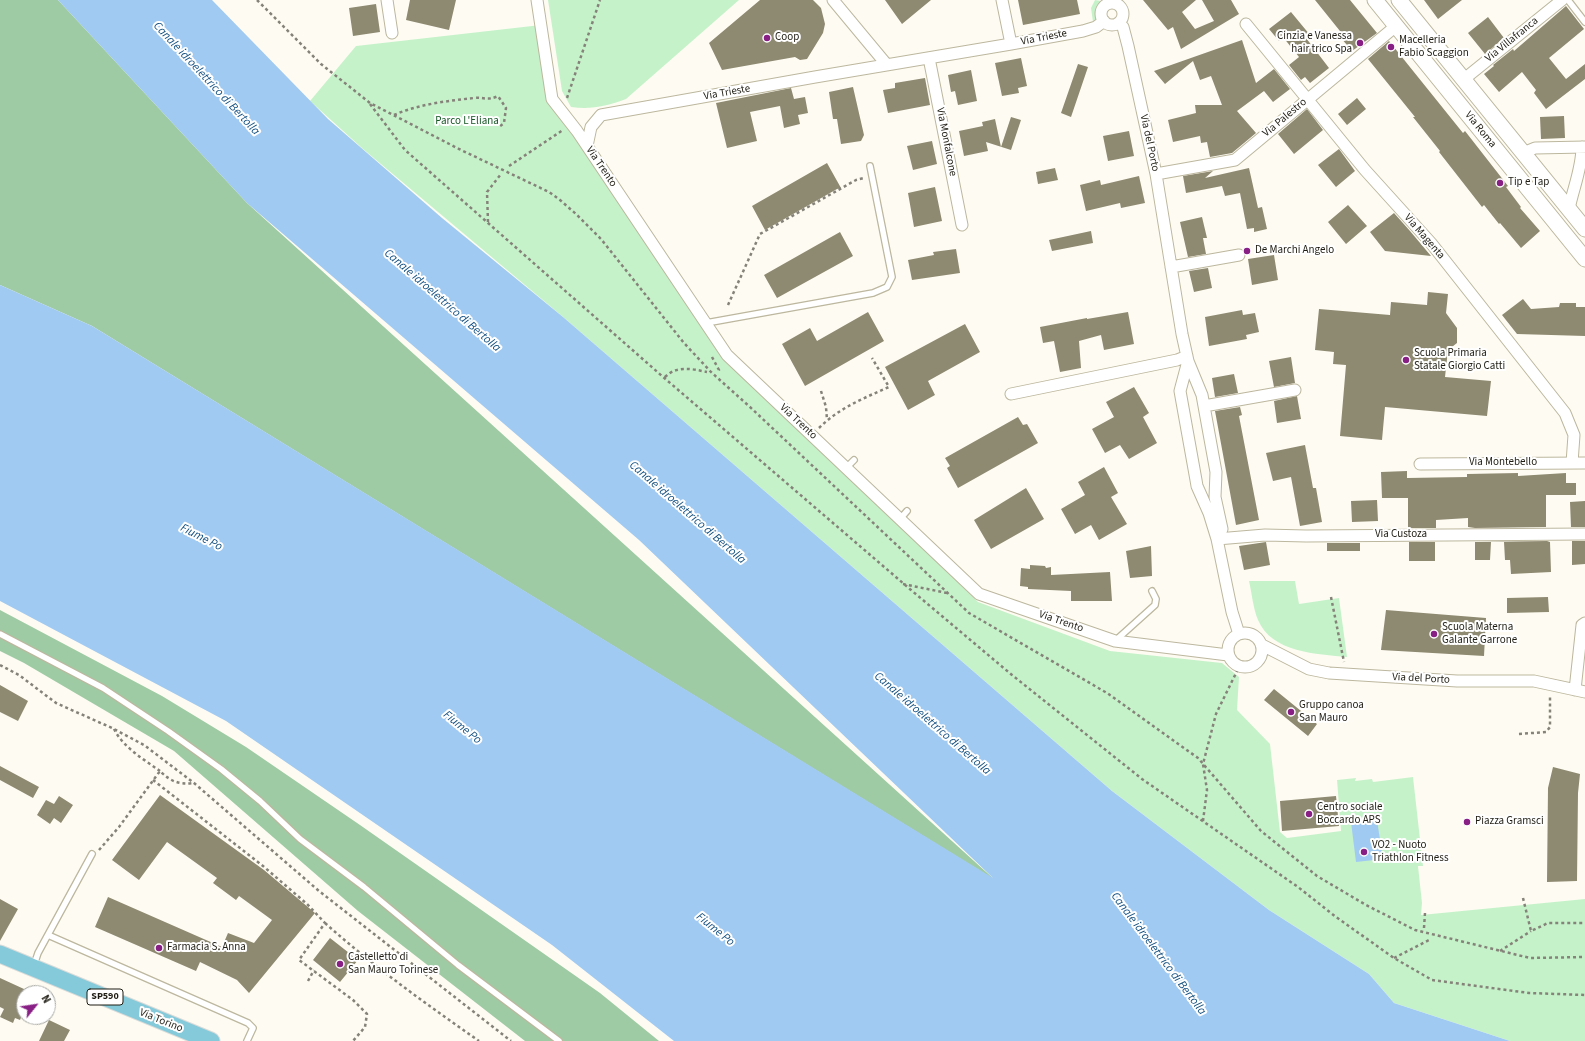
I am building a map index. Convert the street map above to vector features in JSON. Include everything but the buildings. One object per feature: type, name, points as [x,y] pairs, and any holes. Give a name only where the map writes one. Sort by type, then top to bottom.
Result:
[{"type":"main road","name":"Via Roma","points":[[1375,0],[1412,27],[1463,80],[1521,163],[1527,192],[1566,240],[1585,259]]},
{"type":"main road","name":"Via Roma","points":[[1399,0],[1412,27],[1521,163],[1569,209],[1584,228]]},
{"type":"main road","name":"Via Torino","points":[[0,954],[210,1041]]},
{"type":"street","points":[[387,0],[392,33]]},
{"type":"street","name":"Via Trento","points":[[537,0],[552,99],[572,124],[727,355],[812,436],[850,464],[904,515],[979,594],[1115,641],[1228,655]]},
{"type":"street","points":[[833,0],[887,65]]},
{"type":"street","points":[[1002,0],[1011,44]]},
{"type":"street","name":"Via Villafranca","points":[[1463,80],[1562,0]]},
{"type":"street","points":[[1114,2],[1123,12],[1121,20],[1118,23],[1111,25],[1104,21],[1101,16],[1103,8],[1114,2]]},
{"type":"street","name":"Via Trieste","points":[[587,146],[590,127],[601,115],[1083,31],[1096,27],[1104,21]]},
{"type":"street","name":"Via del Porto","points":[[1118,23],[1123,27],[1128,46],[1156,174],[1182,334],[1188,358],[1203,401],[1216,478],[1215,497],[1222,530],[1217,539]]},
{"type":"street","name":"Via Magenta","points":[[1246,24],[1365,170],[1431,243],[1564,413],[1574,435],[1572,463]]},
{"type":"street","name":"Via Palestro","points":[[1156,174],[1235,160],[1307,99],[1412,27]]},
{"type":"street","name":"Via Monfalcone","points":[[930,58],[962,225]]},
{"type":"street","points":[[1521,163],[1535,148],[1583,147],[1578,175],[1569,209]]},
{"type":"street","points":[[1171,267],[1239,256]]},
{"type":"street","points":[[1011,394],[1188,358]]},
{"type":"street","name":"Via del Porto","points":[[1188,358],[1180,391],[1197,486],[1209,513],[1217,539],[1232,612],[1239,634]]},
{"type":"street","points":[[1181,396],[1188,389],[1195,388],[1203,401],[1295,390]]},
{"type":"street","name":"Via Montebello","points":[[1420,464],[1585,463]]},
{"type":"street","points":[[1196,480],[1205,488],[1212,487],[1216,478]]},
{"type":"street","name":"Via Custoza","points":[[1217,539],[1265,535],[1585,534]]},
{"type":"street","points":[[1580,691],[1582,625],[1585,624]]},
{"type":"street","points":[[1250,633],[1260,640],[1262,646],[1262,656],[1255,665],[1245,668],[1239,667],[1235,664],[1228,655],[1229,645],[1234,636],[1239,634],[1250,633]]},
{"type":"street","name":"Via del Porto","points":[[1262,646],[1309,669],[1347,674],[1457,680],[1534,681],[1580,691]]},
{"type":"lane","points":[[1568,0],[1585,22]]},
{"type":"lane","points":[[705,323],[873,293],[887,287],[892,277],[870,166]]},
{"type":"lane","points":[[1115,641],[1155,605],[1156,599],[1152,591]]},
{"type":"lane","points":[[0,634],[103,688],[216,765],[260,801],[300,839],[364,888],[458,964],[559,1041]]},
{"type":"lane","points":[[33,968],[38,953],[92,854]]},
{"type":"lane","points":[[48,935],[248,1022],[252,1028],[247,1041]]},
{"type":"path","points":[[258,0],[321,64],[370,104],[405,150],[664,378],[903,584],[1012,675],[1142,779],[1298,887],[1336,917],[1394,958],[1432,980],[1529,993],[1585,995]]},
{"type":"path","points":[[562,112],[600,0]]},
{"type":"path","points":[[393,116],[405,110],[444,102],[477,98],[491,100],[498,96],[506,108],[504,123],[498,128]]},
{"type":"path","points":[[509,166],[572,124]]},
{"type":"path","points":[[488,223],[487,192],[501,174]]},
{"type":"path","points":[[728,305],[760,234],[856,180],[872,177]]},
{"type":"path","points":[[812,436],[827,420],[853,402],[889,387],[872,358]]},
{"type":"path","points":[[664,378],[674,370],[689,369],[707,372]]},
{"type":"path","points":[[821,391],[826,407],[827,420]]},
{"type":"path","points":[[903,584],[949,594]]},
{"type":"path","points":[[1331,597],[1347,674]]},
{"type":"path","points":[[0,665],[19,675],[56,703],[114,729],[144,745],[194,783],[319,891],[511,1041]]},
{"type":"path","points":[[1203,821],[1207,790],[1203,764],[1216,714],[1239,667]]},
{"type":"path","points":[[1519,734],[1546,732],[1550,727],[1551,685]]},
{"type":"path","points":[[114,729],[118,738],[124,744],[160,771],[168,779],[183,784],[194,783]]},
{"type":"path","points":[[92,854],[99,851],[119,827],[160,771]]},
{"type":"path","points":[[153,780],[263,866],[307,904],[325,924],[357,952],[408,991],[479,1041]]},
{"type":"path","points":[[1523,898],[1531,931]]},
{"type":"path","points":[[1424,928],[1425,913]]},
{"type":"path","points":[[1499,951],[1548,922],[1585,923]]},
{"type":"path","points":[[325,924],[299,960],[353,1000],[367,1014],[365,1027],[353,1041]]},
{"type":"path","points":[[1394,958],[1431,939]]},
{"type":"path","points":[[308,981],[314,970]]},
{"type":"green space","points":[[0,0],[58,0],[247,203],[995,880],[92,326],[0,285]]},
{"type":"green space","points":[[548,0],[739,0],[626,99],[606,105],[585,108],[571,107],[562,91]]},
{"type":"green space","points":[[1095,0],[1101,1],[1097,11],[1097,19],[1093,22],[1091,8]]},
{"type":"green space","name":"Parco L'Eliana","points":[[541,25],[552,99],[727,355],[978,602],[1110,651],[1222,663],[1239,677],[1237,710],[1270,744],[1280,832],[1287,838],[1341,831],[1337,780],[1356,778],[1355,781],[1372,779],[1373,782],[1413,777],[1423,866],[1418,866],[1422,903],[1421,915],[1585,899],[1585,1041],[1510,1041],[1394,1003],[1369,974],[1269,910],[1112,791],[563,317],[363,149],[310,101],[356,46]]},
{"type":"green space","points":[[1249,581],[1295,581],[1299,604],[1339,598],[1347,657],[1322,655],[1296,650],[1274,639],[1265,631],[1258,620]]},
{"type":"green space","points":[[0,610],[162,696],[246,747],[600,993],[659,1041],[525,1041],[358,911],[174,751],[24,663],[0,651]]},
{"type":"water","points":[[58,0],[212,0],[328,119],[442,218],[563,317],[1112,791],[1269,910],[1369,974],[1394,1003],[1510,1041],[674,1041],[552,945],[226,721],[0,601],[0,285],[92,326],[993,878],[639,540],[247,203]]},
{"type":"water","points":[[1377,820],[1383,859],[1356,862],[1351,822]]},
{"type":"place","name":"Coop","points":[[767,38]]},
{"type":"place","name":"Cinzia e Vanessa hair trico Spa","points":[[1360,43]]},
{"type":"place","name":"Macelleria Fabio Scaggion","points":[[1391,47]]},
{"type":"place","name":"Tip e Tap","points":[[1500,183]]},
{"type":"place","name":"De Marchi Angelo","points":[[1247,251]]},
{"type":"place","name":"Scuola Primaria Statale Giorgio Catti","points":[[1406,360]]},
{"type":"place","name":"Scuola Materna Galante Garrone","points":[[1434,634]]},
{"type":"place","name":"Gruppo canoa San Mauro","points":[[1291,712]]},
{"type":"place","name":"Centro sociale Boccardo APS","points":[[1309,814]]},
{"type":"place","name":"Piazza Gramsci","points":[[1467,822]]},
{"type":"place","name":"VO2 - Nuoto Triathlon Fitness","points":[[1364,852]]},
{"type":"place","name":"Farmacia S. Anna","points":[[159,948]]},
{"type":"place","name":"Castelletto di San Mauro Torinese","points":[[340,964]]},
{"type":"water label","name":"Canale idroelettrico di Bertolla","points":[[206,79]]},
{"type":"water label","name":"Canale idroelettrico di Bertolla","points":[[442,301]]},
{"type":"water label","name":"Canale idroelettrico di Bertolla","points":[[687,513]]},
{"type":"water label","name":"Fiume Po","points":[[201,538]]},
{"type":"water label","name":"Canale idroelettrico di Bertolla","points":[[932,724]]},
{"type":"water label","name":"Fiume Po","points":[[462,728]]},
{"type":"water label","name":"Fiume Po","points":[[715,930]]},
{"type":"water label","name":"Canale idroelettrico di Bertolla","points":[[1158,954]]}]
